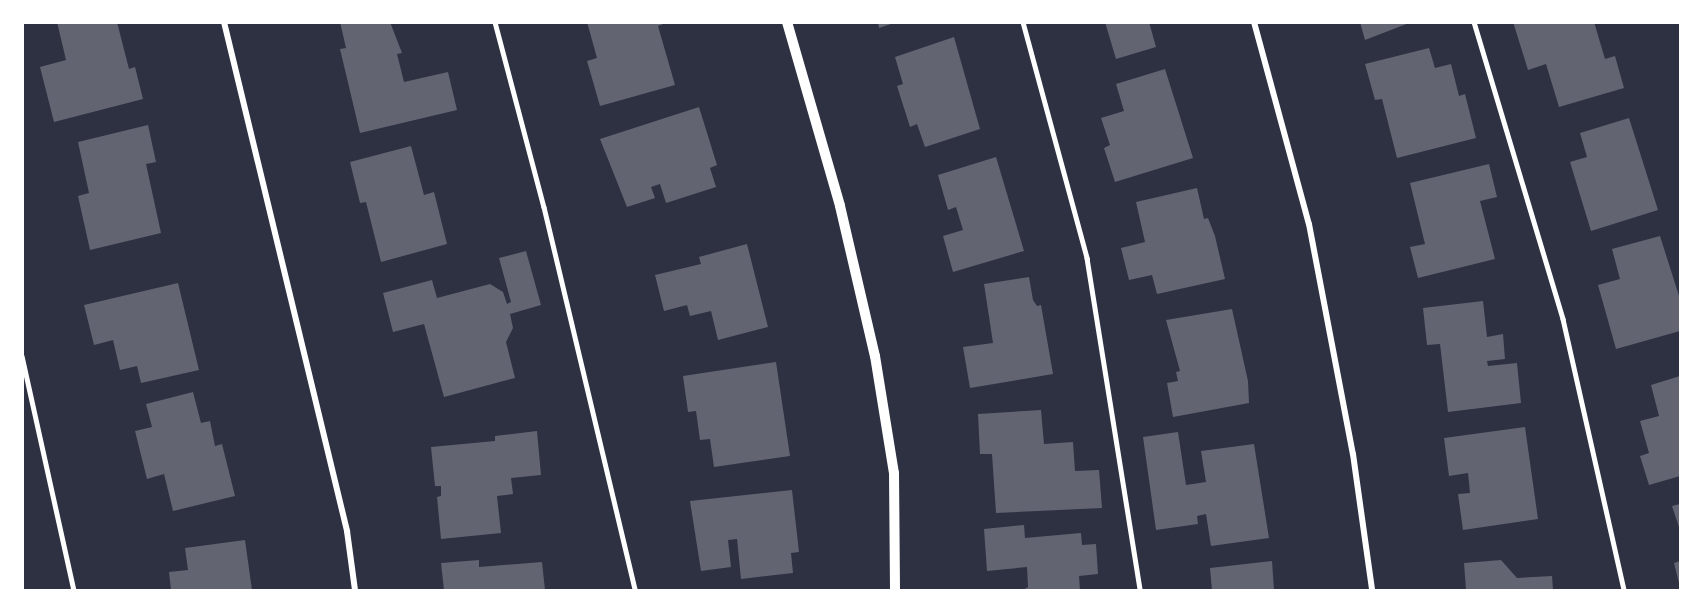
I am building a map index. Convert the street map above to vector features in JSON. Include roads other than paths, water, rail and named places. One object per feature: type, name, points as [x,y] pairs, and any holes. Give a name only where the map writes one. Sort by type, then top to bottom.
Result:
[{"type":"street","points":[[224,22],[348,531],[355,591]]},
{"type":"street","points":[[787,22],[840,206],[875,356],[894,473],[895,591]]},
{"type":"street","points":[[1254,22],[1309,224],[1353,454],[1372,591]]},
{"type":"lane","points":[[495,22],[635,591]]},
{"type":"lane","points":[[1023,22],[1087,258],[1140,591]]},
{"type":"lane","points":[[1474,22],[1563,319],[1624,591]]},
{"type":"lane","points":[[22,356],[74,591]]}]
